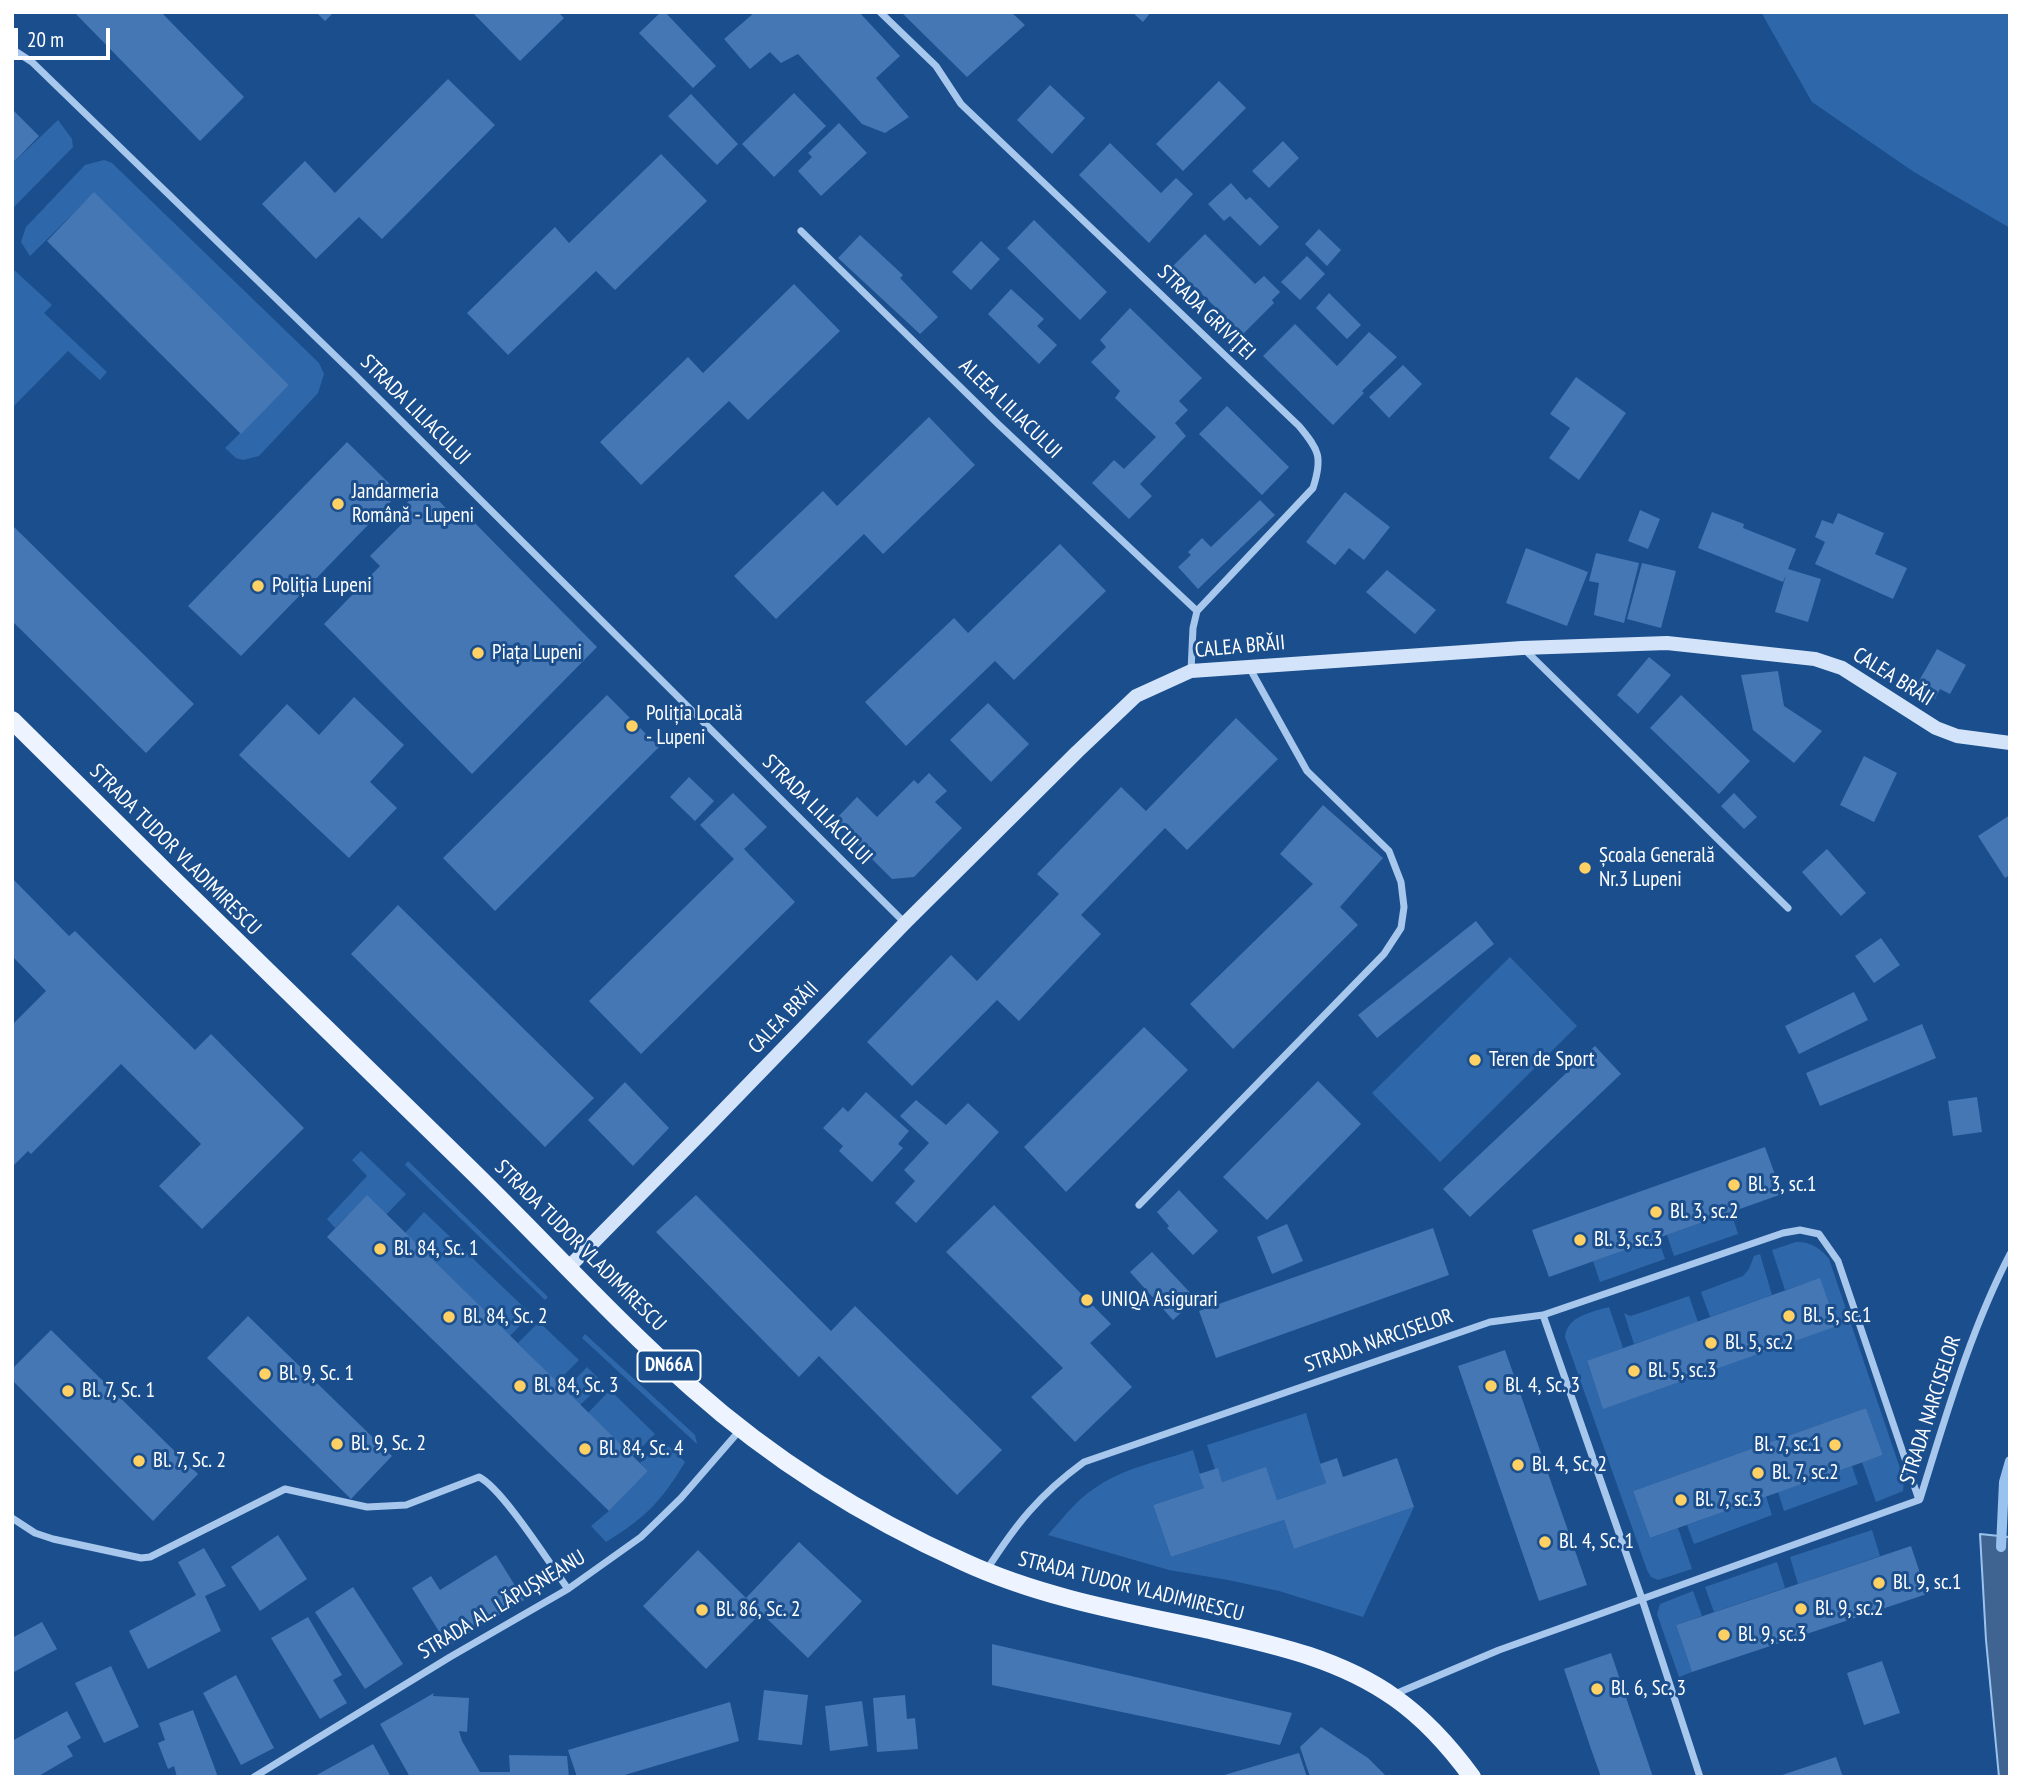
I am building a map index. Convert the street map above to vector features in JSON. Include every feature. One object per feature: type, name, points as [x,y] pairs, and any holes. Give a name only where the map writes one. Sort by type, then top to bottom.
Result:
[{"type":"main road","name":"CALEA BRĂII","points":[[569,1267],[1077,751],[1136,696],[1191,671],[1522,648],[1667,643],[1815,659],[1842,668],[1936,728],[1957,736],[2010,743]]},
{"type":"main road","name":"STRADA TUDOR VLADIMIRESCU","points":[[12,720],[189,897],[693,1389],[781,1459],[858,1508],[986,1572],[1057,1595],[1279,1646],[1326,1661],[1392,1696],[1441,1738],[1472,1777]]},
{"type":"street","name":"STRADA GRIVIŢEI","points":[[880,12],[936,66],[961,104],[971,114],[1313,443],[1319,456],[1319,470],[1313,488],[1197,611]]},
{"type":"street","name":"STRADA LILIACULUI","points":[[12,49],[42,72],[355,375],[905,923]]},
{"type":"street","name":"ALEEA LILIACULUI","points":[[801,230],[998,424],[1197,611]]},
{"type":"street","points":[[1191,671],[1193,628],[1197,611]]},
{"type":"street","points":[[1522,648],[1788,908]]},
{"type":"street","points":[[1139,1205],[1384,954],[1401,928],[1404,907],[1401,882],[1389,850],[1307,771],[1248,666]]},
{"type":"street","name":"STRADA NARCISELOR","points":[[986,1572],[1014,1528],[1055,1483],[1084,1462],[1490,1322],[1543,1314],[1783,1233],[1800,1230],[1819,1234],[1838,1261],[1919,1500]]},
{"type":"street","name":"STRADA NARCISELOR","points":[[1919,1500],[1961,1370],[1992,1289],[2010,1254]]},
{"type":"street","points":[[1543,1314],[1700,1777]]},
{"type":"street","name":"STRADA AL. LĂPUȘNEANU","points":[[254,1777],[450,1657],[568,1589],[641,1537],[681,1498],[741,1429]]},
{"type":"street","points":[[12,1518],[35,1533],[53,1539],[141,1558],[150,1557],[285,1489],[367,1507],[406,1505],[479,1477],[488,1481],[568,1589]]},
{"type":"street","name":"STRADA NARCISELOR","points":[[1392,1696],[1499,1650],[1919,1500]]},
{"type":"shaded area","points":[[1761,12],[2010,12],[2010,228],[1914,172],[1812,102]]},
{"type":"shaded area","points":[[58,120],[72,139],[73,147],[12,209],[12,164]]},
{"type":"shaded area","points":[[104,160],[112,163],[319,363],[324,374],[318,393],[259,456],[243,460],[236,458],[225,448],[289,385],[94,193],[30,256],[21,242],[26,227],[85,165]]},
{"type":"shaded area","points":[[12,268],[52,305],[44,313],[107,372],[100,380],[68,351],[12,408]]},
{"type":"shaded area","name":"Teren de Sport","points":[[1510,957],[1577,1026],[1440,1162],[1372,1093]]},
{"type":"shaded area","points":[[361,1151],[406,1194],[386,1215],[367,1196],[335,1228],[327,1219],[367,1176],[352,1160]]},
{"type":"shaded area","points":[[408,1161],[548,1297],[545,1300],[405,1165]]},
{"type":"shaded area","points":[[424,1212],[531,1314],[510,1336],[405,1233]]},
{"type":"shaded area","points":[[1731,1212],[1738,1234],[1674,1256],[1667,1235]]},
{"type":"shaded area","points":[[1658,1238],[1665,1259],[1600,1282],[1593,1261]]},
{"type":"shaded area","points":[[1796,1242],[1814,1246],[1829,1259],[1904,1480],[1903,1491],[1876,1502],[1862,1462],[1883,1455],[1866,1408],[1633,1491],[1650,1538],[1678,1528],[1692,1569],[1658,1580],[1651,1577],[1647,1570],[1565,1337],[1567,1330],[1570,1324],[1581,1316],[1609,1307],[1623,1348],[1587,1362],[1603,1408],[1837,1325],[1820,1279],[1785,1290],[1772,1250]]},
{"type":"shaded area","points":[[1760,1254],[1772,1295],[1710,1317],[1701,1292],[1743,1276],[1754,1256]]},
{"type":"shaded area","points":[[1689,1296],[1698,1322],[1634,1344],[1624,1313],[1630,1316]]},
{"type":"shaded area","points":[[539,1322],[579,1360],[557,1382],[518,1343]]},
{"type":"shaded area","points":[[585,1334],[695,1435],[697,1444],[582,1338]]},
{"type":"shaded area","points":[[587,1367],[603,1383],[580,1405],[565,1390]]},
{"type":"shaded area","points":[[610,1390],[655,1434],[633,1456],[588,1413]]},
{"type":"shaded area","points":[[1306,1413],[1326,1483],[1277,1500],[1266,1468],[1222,1482],[1207,1445]]},
{"type":"shaded area","points":[[662,1440],[685,1462],[651,1508],[606,1542],[591,1526],[648,1471],[640,1463]]},
{"type":"shaded area","points":[[1193,1450],[1204,1488],[1153,1505],[1171,1557],[1284,1520],[1294,1549],[1414,1507],[1363,1617],[1279,1591],[1169,1570],[1048,1535],[1082,1498],[1106,1481],[1130,1470]]},
{"type":"shaded area","points":[[1852,1466],[1858,1484],[1784,1511],[1778,1492]]},
{"type":"shaded area","points":[[1766,1496],[1772,1515],[1694,1544],[1687,1525]]},
{"type":"shaded area","points":[[1872,1530],[1880,1556],[1798,1584],[1790,1557]]},
{"type":"shaded area","points":[[1980,1534],[2009,1537],[2010,1777],[1999,1777],[1986,1640]]},
{"type":"shaded area","points":[[1777,1562],[1785,1588],[1714,1612],[1705,1587]]},
{"type":"shaded area","points":[[1693,1591],[1702,1616],[1676,1625],[1692,1672],[1679,1677],[1657,1614],[1660,1604]]},
{"type":"building","points":[[74,12],[161,12],[244,97],[200,141]]},
{"type":"building","points":[[316,12],[334,12],[325,21]]},
{"type":"building","points":[[472,12],[558,12],[564,18],[520,61]]},
{"type":"building","points":[[661,12],[665,12],[716,66],[693,88],[639,33]]},
{"type":"building","points":[[755,12],[859,12],[900,56],[876,78],[909,117],[885,133],[862,124],[798,54],[781,63],[770,52],[750,69],[724,39]]},
{"type":"building","points":[[901,12],[1011,12],[1025,25],[967,77]]},
{"type":"building","points":[[1132,12],[1151,12],[1143,22]]},
{"type":"building","points":[[448,79],[495,125],[382,239],[359,217],[316,259],[262,204],[305,161],[335,193]]},
{"type":"building","points":[[1219,81],[1246,108],[1183,171],[1156,144]]},
{"type":"building","points":[[1050,85],[1085,118],[1052,154],[1017,120]]},
{"type":"building","points":[[794,93],[826,126],[774,177],[742,144]]},
{"type":"building","points":[[691,94],[738,144],[717,165],[668,116]]},
{"type":"building","points":[[12,109],[39,136],[12,164]]},
{"type":"building","points":[[839,123],[867,153],[821,196],[798,171],[812,157],[808,153]]},
{"type":"building","points":[[1283,141],[1299,158],[1269,188],[1252,171]]},
{"type":"building","points":[[1110,143],[1161,193],[1176,178],[1193,194],[1149,243],[1079,175]]},
{"type":"building","points":[[661,154],[707,201],[615,290],[596,271],[508,355],[467,313],[555,227],[569,243]]},
{"type":"building","points":[[1231,183],[1246,200],[1250,197],[1279,227],[1260,246],[1230,216],[1224,221],[1208,204]]},
{"type":"building","points":[[94,192],[289,385],[241,434],[47,241]]},
{"type":"building","points":[[1034,220],[1107,292],[1080,320],[1007,248]]},
{"type":"building","points":[[1319,229],[1341,250],[1327,266],[1305,244]]},
{"type":"building","points":[[1205,234],[1255,284],[1264,276],[1280,292],[1272,300],[1274,303],[1243,334],[1173,266]]},
{"type":"building","points":[[860,235],[903,275],[900,278],[938,317],[920,334],[838,258]]},
{"type":"building","points":[[981,241],[1000,259],[971,290],[952,272]]},
{"type":"building","points":[[1307,256],[1325,274],[1300,300],[1281,282]]},
{"type":"building","points":[[794,284],[840,331],[748,420],[729,401],[641,485],[600,442],[688,357],[703,373]]},
{"type":"building","points":[[1011,289],[1044,319],[1037,326],[1057,345],[1039,364],[988,314]]},
{"type":"building","points":[[1329,293],[1361,325],[1347,339],[1316,308]]},
{"type":"building","points":[[1130,308],[1202,378],[1179,401],[1188,410],[1175,423],[1186,436],[1140,484],[1152,496],[1129,519],[1092,483],[1114,460],[1124,469],[1156,437],[1115,398],[1120,391],[1091,362],[1106,347],[1100,340]]},
{"type":"building","points":[[1295,324],[1337,366],[1369,332],[1397,357],[1362,391],[1364,393],[1333,425],[1263,356]]},
{"type":"building","points":[[1403,365],[1422,384],[1389,418],[1369,397]]},
{"type":"building","points":[[1576,377],[1626,413],[1579,480],[1549,458],[1570,428],[1550,414]]},
{"type":"building","points":[[1227,406],[1289,467],[1262,495],[1199,434]]},
{"type":"building","points":[[929,417],[975,465],[883,554],[864,534],[776,619],[734,576],[823,491],[837,506]]},
{"type":"building","points":[[347,442],[399,493],[241,656],[188,606]]},
{"type":"building","name":"Piața Lupeni","points":[[424,485],[458,521],[465,513],[597,647],[472,774],[324,624],[380,566],[370,556],[410,516],[402,508]]},
{"type":"building","points":[[1345,492],[1390,527],[1364,560],[1349,548],[1335,565],[1306,542]]},
{"type":"building","points":[[1260,500],[1275,515],[1198,589],[1178,567],[1191,555],[1188,552],[1202,538],[1211,547]]},
{"type":"building","points":[[1640,510],[1660,519],[1648,549],[1628,541]]},
{"type":"building","points":[[1712,512],[1744,524],[1743,528],[1796,549],[1788,569],[1821,579],[1808,622],[1775,612],[1786,575],[1783,582],[1698,548]]},
{"type":"building","points":[[1838,513],[1884,533],[1875,554],[1907,568],[1893,599],[1815,564],[1825,542],[1815,537],[1822,520],[1833,524]]},
{"type":"building","points":[[12,525],[194,704],[146,753],[12,621]]},
{"type":"building","points":[[1060,544],[1106,591],[1014,680],[995,661],[906,746],[865,702],[954,618],[968,633]]},
{"type":"building","points":[[1526,548],[1588,572],[1567,626],[1506,603]]},
{"type":"building","points":[[1596,553],[1639,563],[1624,623],[1594,615],[1599,583],[1589,581]]},
{"type":"building","points":[[1642,563],[1676,571],[1661,628],[1627,619]]},
{"type":"building","points":[[1387,570],[1436,610],[1415,634],[1366,592]]},
{"type":"building","points":[[1937,649],[1966,665],[1950,694],[1940,689],[1935,699],[1915,688]]},
{"type":"building","points":[[1649,657],[1671,675],[1638,714],[1617,695]]},
{"type":"building","points":[[1778,671],[1784,706],[1822,731],[1794,763],[1753,730],[1741,675]]},
{"type":"building","points":[[607,695],[659,747],[495,911],[443,858]]},
{"type":"building","points":[[1681,695],[1750,761],[1719,794],[1650,728]]},
{"type":"building","points":[[354,697],[404,745],[370,782],[397,808],[349,858],[239,755],[287,704],[319,735]]},
{"type":"building","points":[[988,703],[1029,744],[991,782],[950,740]]},
{"type":"building","points":[[1236,718],[1278,759],[1187,850],[1165,828],[1081,915],[1101,934],[1019,1021],[997,1000],[912,1086],[867,1042],[951,955],[977,981],[1059,894],[1037,874],[1121,787],[1146,811]]},
{"type":"building","points":[[1864,756],[1897,773],[1874,822],[1840,805]]},
{"type":"building","points":[[929,773],[947,791],[935,802],[962,828],[914,877],[892,879],[834,821],[857,797],[877,817],[914,780],[918,784]]},
{"type":"building","points":[[689,777],[714,801],[695,821],[670,797]]},
{"type":"building","points":[[733,793],[767,827],[744,849],[795,902],[641,1054],[589,1001],[734,859],[700,825]]},
{"type":"building","points":[[1734,793],[1757,817],[1744,829],[1721,806]]},
{"type":"building","points":[[1323,805],[1383,858],[1340,907],[1358,925],[1233,1049],[1190,1004],[1313,884],[1280,854]]},
{"type":"building","points":[[2010,815],[2010,875],[2005,878],[1978,836]]},
{"type":"building","points":[[1827,849],[1866,893],[1841,916],[1802,872]]},
{"type":"building","points":[[12,878],[69,936],[75,931],[195,1050],[211,1034],[304,1128],[202,1229],[159,1186],[201,1144],[121,1064],[31,1154],[28,1151],[14,1165],[12,1163],[12,1025],[46,991],[12,956]]},
{"type":"building","points":[[398,905],[594,1098],[545,1147],[351,954]]},
{"type":"building","points":[[1476,921],[1494,944],[1377,1038],[1358,1015]]},
{"type":"building","points":[[1881,938],[1900,965],[1874,983],[1855,956]]},
{"type":"building","points":[[1854,992],[1868,1020],[1799,1054],[1785,1026]]},
{"type":"building","points":[[1922,1024],[1936,1058],[1820,1106],[1806,1073]]},
{"type":"building","points":[[1144,1027],[1188,1070],[1066,1192],[1024,1147]]},
{"type":"building","points":[[1595,1046],[1621,1074],[1470,1217],[1443,1189]]},
{"type":"building","points":[[1318,1081],[1361,1124],[1267,1220],[1223,1177]]},
{"type":"building","points":[[625,1082],[669,1128],[633,1166],[588,1120]]},
{"type":"building","points":[[866,1092],[909,1131],[898,1144],[903,1148],[872,1182],[839,1151],[843,1146],[823,1128],[843,1107],[848,1112]]},
{"type":"building","points":[[1977,1097],[1982,1132],[1953,1136],[1948,1101]]},
{"type":"building","points":[[916,1100],[946,1125],[968,1103],[999,1132],[916,1223],[895,1203],[915,1181],[904,1170],[929,1143],[900,1116]]},
{"type":"building","points":[[1765,1147],[1782,1194],[1549,1277],[1532,1230]]},
{"type":"building","points":[[1179,1190],[1218,1231],[1193,1255],[1167,1228],[1169,1226],[1157,1212]]},
{"type":"building","points":[[367,1195],[648,1471],[609,1511],[327,1237]]},
{"type":"building","points":[[696,1195],[831,1331],[855,1306],[1002,1450],[957,1495],[819,1356],[799,1377],[656,1232]]},
{"type":"building","points":[[994,1205],[1111,1324],[1090,1343],[1132,1387],[1075,1442],[1031,1397],[1063,1368],[946,1252]]},
{"type":"building","points":[[1287,1224],[1303,1261],[1272,1274],[1257,1237]]},
{"type":"building","points":[[1433,1228],[1449,1275],[1216,1358],[1199,1311]]},
{"type":"building","points":[[1152,1252],[1196,1299],[1173,1320],[1130,1272]]},
{"type":"building","points":[[1820,1278],[1837,1326],[1603,1409],[1587,1361]]},
{"type":"building","points":[[248,1316],[392,1456],[351,1499],[207,1358]]},
{"type":"building","points":[[51,1330],[198,1474],[153,1521],[12,1380],[12,1369]]},
{"type":"building","points":[[1505,1350],[1587,1585],[1539,1601],[1458,1366]]},
{"type":"building","points":[[1866,1408],[1883,1455],[1650,1538],[1633,1491]]},
{"type":"building","points":[[1337,1458],[1343,1477],[1397,1458],[1414,1507],[1294,1549],[1284,1520],[1171,1557],[1153,1505],[1204,1488],[1199,1474],[1218,1468],[1222,1482],[1266,1467],[1277,1500],[1326,1483],[1320,1464]]},
{"type":"building","points":[[278,1535],[307,1579],[260,1611],[231,1567]]},
{"type":"building","points":[[799,1542],[862,1601],[808,1658],[761,1613],[706,1669],[643,1606],[698,1550],[746,1598]]},
{"type":"building","points":[[1911,1546],[1927,1594],[1692,1672],[1676,1625]]},
{"type":"building","points":[[204,1548],[226,1586],[205,1596],[221,1631],[148,1669],[129,1631],[196,1595],[178,1562]]},
{"type":"building","points":[[496,1555],[524,1600],[448,1646],[412,1588],[431,1576],[440,1590]]},
{"type":"building","points":[[353,1587],[403,1664],[365,1689],[315,1612]]},
{"type":"building","points":[[308,1617],[342,1675],[333,1680],[347,1703],[320,1719],[271,1638]]},
{"type":"building","points":[[42,1622],[57,1649],[12,1673],[12,1638]]},
{"type":"building","points":[[992,1644],[1292,1713],[1280,1745],[992,1685]]},
{"type":"building","name":"Bl. 6, Sc. 3","points":[[1611,1653],[1653,1777],[1601,1777],[1591,1749],[1564,1669]]},
{"type":"building","points":[[1882,1661],[1900,1713],[1864,1725],[1847,1673]]},
{"type":"building","points":[[111,1666],[139,1727],[104,1743],[75,1683]]},
{"type":"building","points":[[236,1675],[274,1748],[241,1765],[203,1693]]},
{"type":"building","points":[[764,1690],[808,1695],[802,1745],[758,1740]]},
{"type":"building","points":[[434,1693],[433,1696],[469,1698],[467,1732],[459,1731],[480,1772],[510,1772],[509,1755],[567,1756],[569,1777],[410,1777],[380,1724]]},
{"type":"building","points":[[905,1695],[907,1719],[915,1718],[918,1749],[877,1752],[873,1698]]},
{"type":"building","points":[[862,1701],[868,1746],[830,1751],[825,1706]]},
{"type":"building","points":[[730,1702],[739,1741],[618,1777],[577,1777],[568,1750]]},
{"type":"building","points":[[193,1710],[218,1777],[177,1777],[174,1766],[168,1769],[158,1743],[165,1740],[159,1723]]},
{"type":"building","points":[[67,1711],[81,1738],[67,1746],[73,1756],[37,1777],[12,1777],[12,1741]]},
{"type":"building","points":[[1321,1727],[1368,1758],[1387,1777],[1310,1777],[1300,1747]]},
{"type":"building","points":[[373,1744],[391,1777],[313,1777]]},
{"type":"building","points":[[1299,1753],[1307,1777],[1221,1776]]},
{"type":"building","points":[[1836,1757],[1843,1777],[1779,1777],[1779,1776]]},
{"type":"waterway","points":[[2001,1547],[2004,1482],[2010,1461]]},
{"type":"place","name":"Jandarmeria Română - Lupeni","points":[[338,504]]},
{"type":"place","name":"Poliția Lupeni","points":[[258,586]]},
{"type":"place","name":"Piața Lupeni","points":[[478,653]]},
{"type":"place","name":"Poliția Locală - Lupeni","points":[[632,726]]},
{"type":"place","name":"Școala Generală Nr.3 Lupeni","points":[[1585,868]]},
{"type":"place","name":"Teren de Sport","points":[[1475,1060]]},
{"type":"place","name":"Bl. 3, sc.1","points":[[1734,1185]]},
{"type":"place","name":"Bl. 3, sc.2","points":[[1656,1212]]},
{"type":"place","name":"Bl. 3, sc.3","points":[[1580,1240]]},
{"type":"place","name":"Bl. 84, Sc. 1","points":[[380,1249]]},
{"type":"place","name":"UNIQA Asigurari","points":[[1087,1300]]},
{"type":"place","name":"Bl. 5, sc.1","points":[[1789,1316]]},
{"type":"place","name":"Bl. 84, Sc. 2","points":[[449,1317]]},
{"type":"place","name":"Bl. 5, sc.2","points":[[1711,1343]]},
{"type":"place","name":"Bl. 5, sc.3","points":[[1634,1371]]},
{"type":"place","name":"Bl. 9, Sc. 1","points":[[265,1374]]},
{"type":"place","name":"Bl. 84, Sc. 3","points":[[520,1386]]},
{"type":"place","name":"Bl. 4, Sc. 3","points":[[1491,1386]]},
{"type":"place","name":"Bl. 7, Sc. 1","points":[[68,1391]]},
{"type":"place","name":"Bl. 9, Sc. 2","points":[[337,1444]]},
{"type":"place","name":"Bl. 7, sc.1","points":[[1835,1445]]},
{"type":"place","name":"Bl. 84, Sc. 4","points":[[585,1449]]},
{"type":"place","name":"Bl. 7, Sc. 2","points":[[139,1461]]},
{"type":"place","name":"Bl. 4, Sc. 2","points":[[1518,1465]]},
{"type":"place","name":"Bl. 7, sc.2","points":[[1758,1473]]},
{"type":"place","name":"Bl. 7, sc.3","points":[[1681,1500]]},
{"type":"place","name":"Bl. 4, Sc. 1","points":[[1545,1542]]},
{"type":"place","name":"Bl. 9, sc.1","points":[[1879,1583]]},
{"type":"place","name":"Bl. 9, sc.2","points":[[1801,1609]]},
{"type":"place","name":"Bl. 86, Sc. 2","points":[[702,1610]]},
{"type":"place","name":"Bl. 9, sc.3","points":[[1724,1635]]},
{"type":"place","name":"Bl. 6, Sc. 3","points":[[1597,1689]]}]
